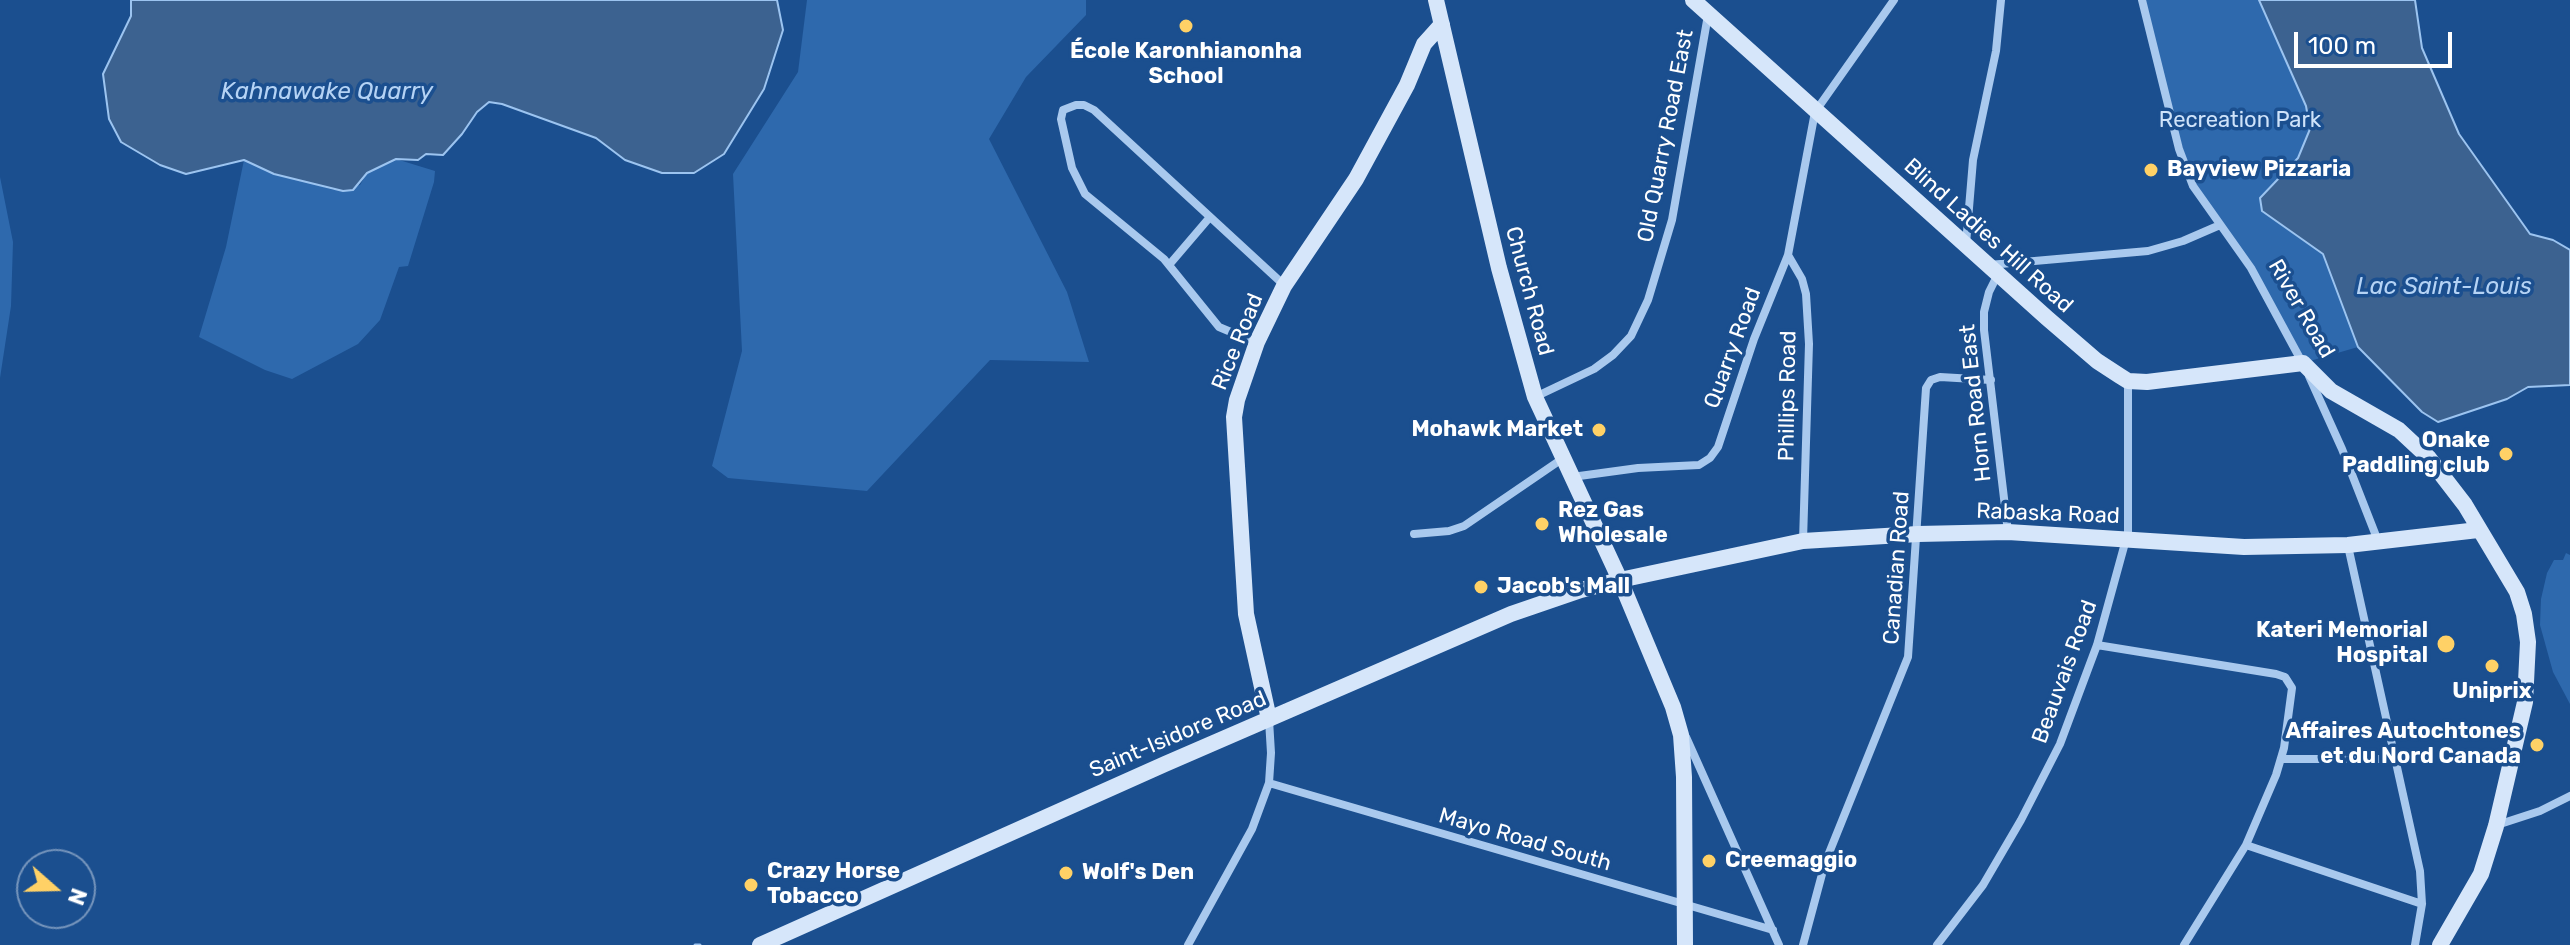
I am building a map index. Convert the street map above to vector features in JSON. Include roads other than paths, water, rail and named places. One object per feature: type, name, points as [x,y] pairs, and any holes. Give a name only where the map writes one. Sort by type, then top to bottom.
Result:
[{"type":"street","name":"Church Road","points":[[1436,0],[1499,268],[1535,397],[1620,580],[1673,707],[1681,735],[1686,907],[1683,944]]},
{"type":"street","name":"Blind Ladies Hill Road","points":[[1693,0],[2097,361],[2128,381]]},
{"type":"street","points":[[1815,112],[1894,0]]},
{"type":"street","points":[[1966,245],[1973,160],[1996,51],[2001,0]]},
{"type":"street","name":"River Road","points":[[2142,0],[2179,149],[2193,186],[2251,268],[2303,363],[2331,391],[2408,437],[2465,505],[2517,592],[2524,614],[2528,642],[2525,702],[2496,826],[2481,874],[2440,945]]},
{"type":"street","name":"Old Quarry Road East","points":[[1535,397],[1594,369],[1613,355],[1631,336],[1648,300],[1672,220],[1708,14]]},
{"type":"street","name":"Rice Road","points":[[1269,719],[1246,614],[1234,417],[1237,400],[1257,343],[1284,286],[1356,179],[1407,85],[1424,44],[1442,24]]},
{"type":"street","points":[[1257,343],[1219,327],[1169,265],[1085,194],[1072,168],[1061,119],[1063,110],[1084,105],[1094,110],[1284,286]]},
{"type":"street","name":"Quarry Road","points":[[1572,477],[1638,468],[1699,465],[1710,458],[1718,447],[1754,339],[1788,255],[1815,112]]},
{"type":"street","points":[[1169,265],[1210,217]]},
{"type":"street","points":[[1994,269],[2148,251],[2183,241],[2220,225]]},
{"type":"street","name":"Phillips Road","points":[[1788,255],[1802,279],[1806,294],[1809,344],[1803,541]]},
{"type":"street","name":"Horn Road East","points":[[1994,269],[1984,312],[2008,532]]},
{"type":"street","points":[[2128,381],[2147,382],[2303,363],[2342,449],[2378,542]]},
{"type":"street","name":"Canadian Road","points":[[1803,945],[1825,863],[1908,657],[1926,388],[1931,380],[1940,377],[1991,380]]},
{"type":"street","name":"Beauvais Road","points":[[1937,945],[1983,885],[2034,797],[2060,744],[2097,645],[2127,539],[2128,381]]},
{"type":"street","points":[[1414,534],[1449,531],[1464,526],[1562,459]]},
{"type":"street","name":"Rabaska Road","points":[[1620,580],[1803,541],[1918,534],[2008,532],[2214,547],[2348,545],[2478,530]]},
{"type":"street","points":[[2348,545],[2420,871],[2422,904],[2415,945]]},
{"type":"street","name":"Saint-Isidore Road","points":[[760,945],[1511,614],[1557,597],[1620,580]]},
{"type":"street","points":[[2097,645],[2276,674],[2285,677],[2292,688],[2281,759],[2246,845],[2184,945]]},
{"type":"street","points":[[1673,707],[1779,945]]},
{"type":"street","points":[[1188,945],[1252,829],[1269,783],[1269,719]]},
{"type":"street","points":[[2281,759],[2394,759]]},
{"type":"street","name":"Mayo Road South","points":[[1269,783],[1773,930]]},
{"type":"street","points":[[2496,826],[2540,811],[2570,796]]},
{"type":"street","points":[[2246,845],[2422,904]]},
{"type":"water","name":"Kahnawake Quarry","points":[[131,0],[777,0],[783,30],[764,89],[724,154],[694,173],[662,173],[625,160],[596,138],[489,102],[477,112],[443,155],[426,154],[418,160],[396,159],[367,173],[353,190],[343,191],[274,174],[244,160],[186,174],[160,165],[121,142],[109,119],[103,74],[131,16]]},
{"type":"water","name":"Lac Saint-Louis","points":[[2259,0],[2415,0],[2422,48],[2459,134],[2530,234],[2553,240],[2570,250],[2570,385],[2528,387],[2507,399],[2438,422],[2422,412],[2358,347],[2323,254],[2262,211],[2260,198],[2298,158],[2310,129],[2306,106]]},
{"type":"waterway","points":[[695,945],[700,945]]},
{"type":"place","name":"École Karonhianonha School","points":[[1186,26]]},
{"type":"place","name":"Bayview Pizzaria","points":[[2151,170]]},
{"type":"place","name":"Mohawk Market","points":[[1599,430]]},
{"type":"place","name":"Onake Paddling club","points":[[2506,454]]},
{"type":"place","name":"Rez Gas Wholesale","points":[[1542,524]]},
{"type":"place","name":"Jacob's Mall","points":[[1481,587]]},
{"type":"place","name":"Kateri Memorial Hospital","points":[[2446,644]]},
{"type":"place","name":"Uniprix","points":[[2492,666]]},
{"type":"place","name":"Affaires Autochtones et du Nord Canada","points":[[2537,745]]},
{"type":"place","name":"Creemaggio","points":[[1709,861]]},
{"type":"place","name":"Wolf's Den","points":[[1066,873]]},
{"type":"place","name":"Crazy Horse Tobacco","points":[[751,885]]},
{"type":"park label","name":"Recreation Park","points":[[2240,121]]}]
